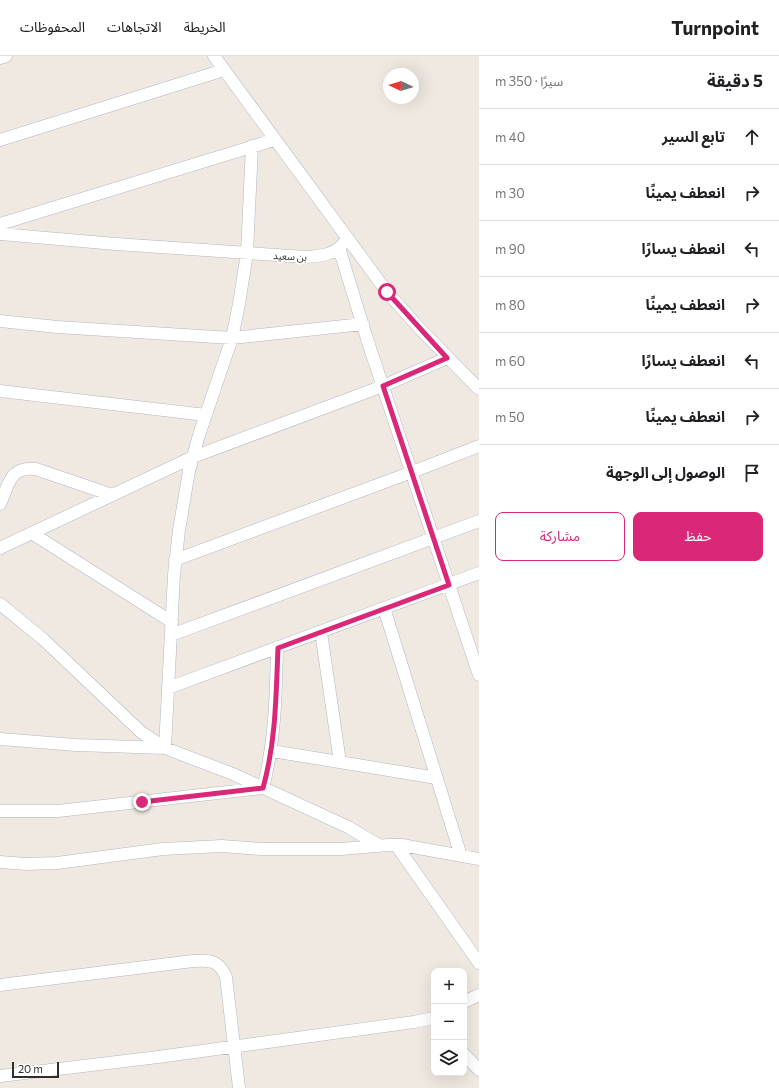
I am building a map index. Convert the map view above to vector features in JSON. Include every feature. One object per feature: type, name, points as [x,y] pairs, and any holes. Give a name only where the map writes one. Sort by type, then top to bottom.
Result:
[{"type":"street","points":[[0,58],[6,56]]},
{"type":"street","points":[[214,56],[274,140],[343,244],[447,358],[479,388]]},
{"type":"street","points":[[0,140],[224,70]]},
{"type":"street","points":[[0,224],[274,140]]},
{"type":"street","points":[[165,748],[176,560],[189,471],[232,338],[247,253],[252,146]]},
{"type":"street","name":"بن سعيد","points":[[0,234],[123,245],[306,257],[333,253],[343,244]]},
{"type":"street","points":[[343,244],[363,324],[449,585],[476,655],[479,675]]},
{"type":"street","points":[[0,321],[57,327],[232,338],[363,324]]},
{"type":"street","points":[[0,548],[33,534],[193,457],[383,386],[447,358]]},
{"type":"street","points":[[0,392],[206,416]]},
{"type":"street","points":[[176,560],[479,446]]},
{"type":"street","points":[[0,504],[13,475],[18,470],[27,468],[36,469],[112,495]]},
{"type":"street","points":[[171,635],[479,520]]},
{"type":"street","points":[[33,534],[172,622]]},
{"type":"street","points":[[168,688],[479,573]]},
{"type":"street","points":[[0,604],[43,639],[141,732],[165,748],[233,774],[348,827],[380,846]]},
{"type":"street","points":[[384,608],[461,856]]},
{"type":"street","points":[[321,632],[340,762]]},
{"type":"street","points":[[263,788],[272,751],[278,648]]},
{"type":"street","points":[[0,739],[76,745],[165,748]]},
{"type":"street","points":[[272,751],[437,778]]},
{"type":"street","points":[[0,811],[58,811],[263,788]]},
{"type":"street","points":[[396,845],[479,963]]},
{"type":"street","points":[[0,862],[26,864],[57,863],[163,849],[222,846],[261,849],[341,849],[396,845],[479,859]]},
{"type":"street","points":[[0,985],[193,961],[213,961],[220,966],[226,977],[239,1088]]},
{"type":"street","points":[[467,1000],[479,994]]},
{"type":"street","points":[[0,1076],[234,1047],[431,1019]]},
{"type":"street","points":[[467,1057],[479,1070]]},
{"type":"route","points":[[142,802],[263,788],[272,751],[278,648],[449,585],[383,386],[447,358],[387,292]]}]
